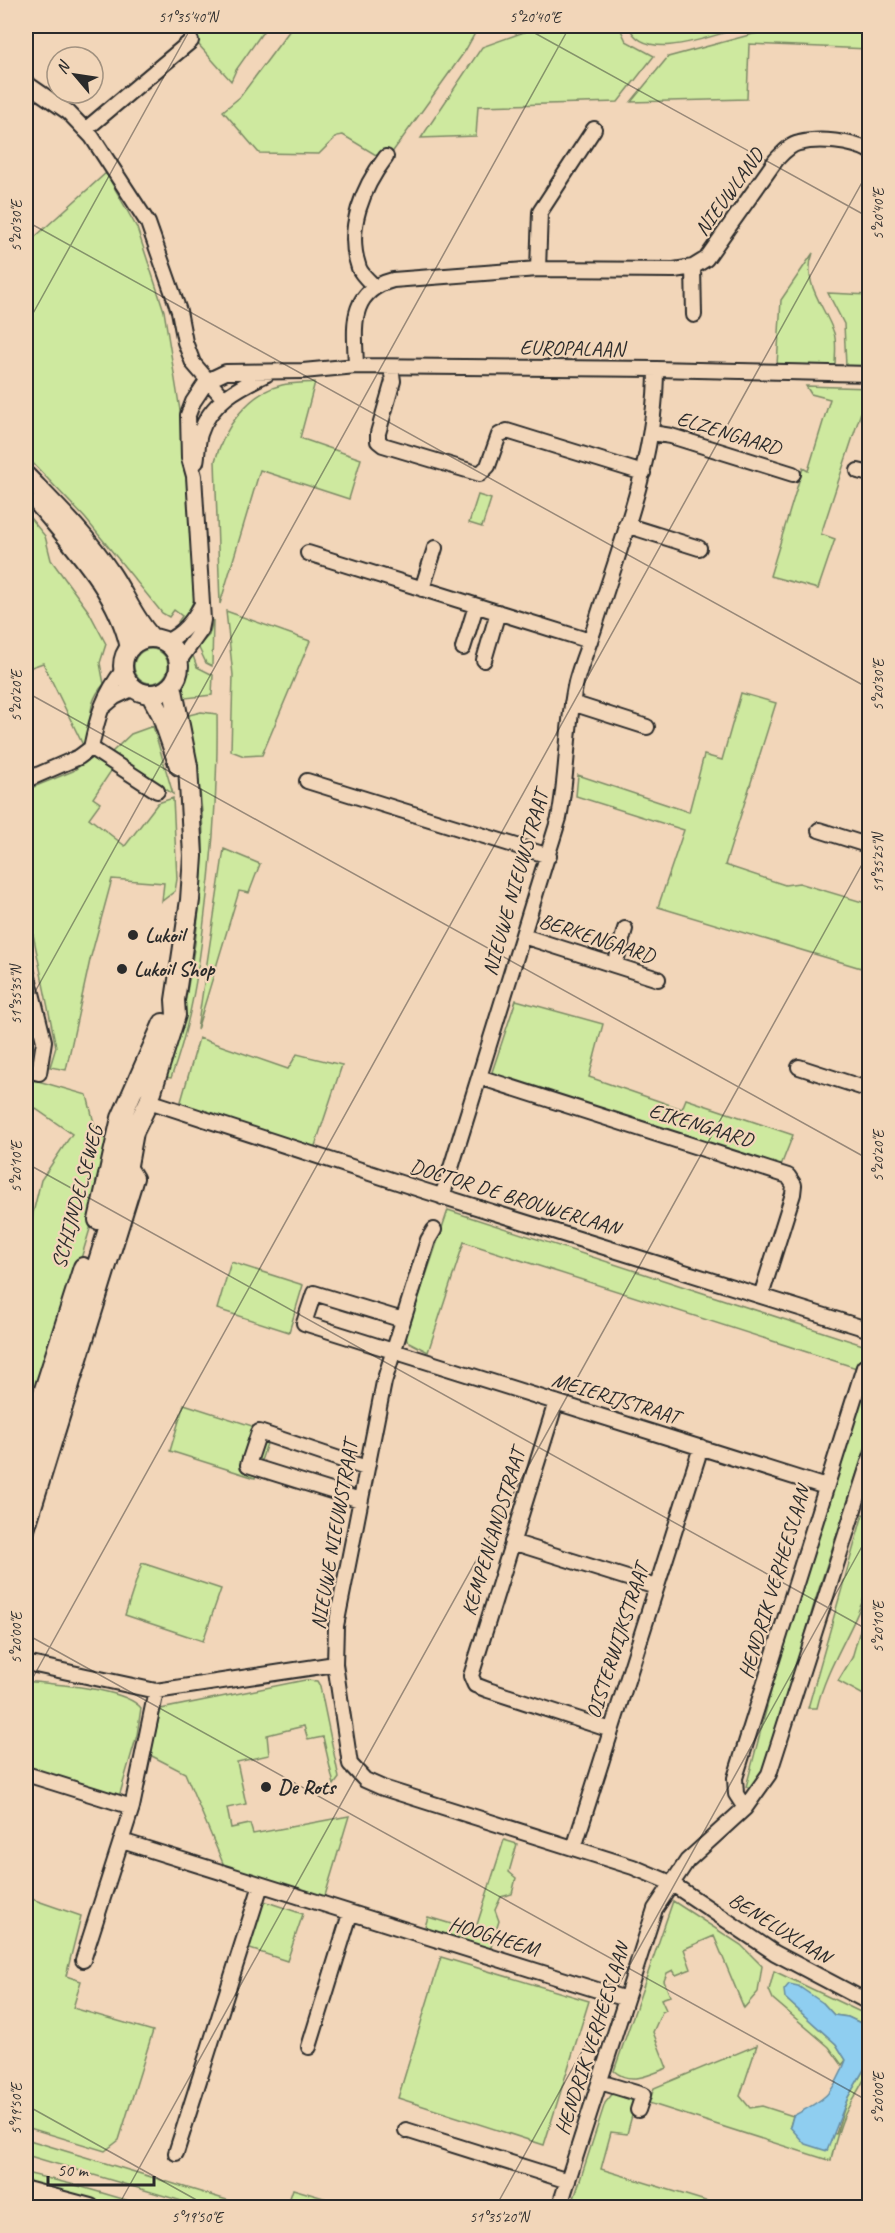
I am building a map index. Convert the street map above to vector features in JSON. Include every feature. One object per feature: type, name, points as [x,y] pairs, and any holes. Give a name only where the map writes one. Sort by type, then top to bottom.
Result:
[{"type":"main road","points":[[26,476],[68,519],[108,569],[144,630],[174,650],[179,661],[178,674],[172,685],[162,692],[142,691],[124,669],[130,648],[112,601],[71,542],[26,492]]},
{"type":"main road","points":[[130,648],[140,641],[158,640]]},
{"type":"main road","name":"SCHIJNDELSEWEG","points":[[26,1492],[128,1165],[134,1132],[149,1101],[171,1038],[176,1015],[175,1000],[190,900],[193,856],[188,766],[182,726],[172,685]]},
{"type":"main road","name":"SCHIJNDELSEWEG","points":[[142,691],[162,714],[180,771],[187,780]]},
{"type":"main road","name":"SCHIJNDELSEWEG","points":[[26,1446],[102,1208],[121,1118],[160,1034],[165,1013],[175,1000]]},
{"type":"main road","points":[[142,1070],[145,1082],[140,1095],[149,1101]]},
{"type":"main road","points":[[26,2191],[90,2208]]},
{"type":"street","points":[[85,129],[191,41]]},
{"type":"street","points":[[26,83],[60,106],[85,129],[116,171],[148,223],[179,310],[185,342],[193,363],[224,399],[214,409],[200,432],[194,476]]},
{"type":"street","points":[[538,269],[540,212],[594,129]]},
{"type":"street","name":"NIEUWLAND","points":[[374,286],[393,280],[538,269],[674,270],[693,267],[715,248],[786,149],[797,143],[807,142],[851,144],[870,151]]},
{"type":"street","points":[[356,366],[355,318],[362,298],[374,286],[359,270],[354,243],[357,209],[368,185],[386,157]]},
{"type":"street","name":"NIEUWLAND","points":[[693,267],[694,315]]},
{"type":"street","name":"EUROPALAAN","points":[[207,381],[226,372],[356,366],[870,374]]},
{"type":"street","points":[[391,367],[393,381],[378,433],[378,441],[383,445],[480,474],[488,466],[499,435],[507,431],[643,473]]},
{"type":"street","name":"NIEUWE NIEUWSTRAAT","points":[[442,1197],[549,856],[563,796],[572,703],[643,473],[656,409],[656,369]]},
{"type":"street","name":"EUROPALAAN","points":[[224,399],[274,371]]},
{"type":"street","points":[[179,661],[201,630],[203,602],[194,476],[189,458],[188,416],[193,402],[207,381]]},
{"type":"street","name":"ELZENGAARD","points":[[652,433],[671,436],[793,474]]},
{"type":"street","points":[[626,525],[699,548]]},
{"type":"street","points":[[422,589],[435,548]]},
{"type":"street","points":[[308,553],[590,641]]},
{"type":"street","points":[[158,640],[183,631],[194,620],[203,602]]},
{"type":"street","points":[[463,648],[476,606]]},
{"type":"street","points":[[484,660],[498,612]]},
{"type":"street","points":[[26,780],[80,757],[91,748],[98,712],[109,688],[124,669]]},
{"type":"street","points":[[98,712],[115,697],[142,691]]},
{"type":"street","points":[[572,703],[647,726]]},
{"type":"street","points":[[91,748],[158,791]]},
{"type":"street","points":[[307,781],[549,856]]},
{"type":"street","points":[[819,830],[870,846]]},
{"type":"street","points":[[615,965],[626,929]]},
{"type":"street","name":"BERKENGAARD","points":[[523,936],[658,979]]},
{"type":"street","points":[[26,969],[44,1050],[39,1072],[26,1070]]},
{"type":"street","points":[[799,1067],[870,1090]]},
{"type":"street","name":"EIKENGAARD","points":[[479,1077],[788,1176],[794,1185],[793,1194],[761,1296]]},
{"type":"street","name":"DOCTOR DE BROUWERLAAN","points":[[149,1101],[442,1197],[870,1330]]},
{"type":"street","name":"SCHIJNDELSEWEG","points":[[26,1533],[136,1178],[128,1165]]},
{"type":"street","name":"NIEUWE NIEUWSTRAAT","points":[[434,1230],[428,1240],[393,1351],[366,1468],[341,1596],[335,1664],[350,1764],[365,1780],[382,1788],[574,1848],[671,1883]]},
{"type":"street","name":"MEIERIJSTRAAT","points":[[403,1320],[314,1293],[304,1323],[826,1487]]},
{"type":"street","name":"HENDRIK VERHEESLAAN","points":[[745,1808],[736,1794],[735,1778],[864,1367]]},
{"type":"street","name":"KEMPENLANDSTRAAT","points":[[556,1402],[471,1676],[476,1685],[488,1690],[611,1730]]},
{"type":"street","points":[[360,1500],[248,1465],[259,1432],[366,1468]]},
{"type":"street","name":"OISTERWIJKSTRAAT","points":[[574,1848],[701,1447]]},
{"type":"street","name":"HENDRIK VERHEESLAAN","points":[[559,2208],[656,1909],[687,1861],[745,1808],[758,1792],[772,1764],[870,1459]]},
{"type":"street","points":[[512,1542],[656,1587]]},
{"type":"street","points":[[26,1663],[156,1691],[335,1664]]},
{"type":"street","points":[[83,1960],[132,1807],[156,1691]]},
{"type":"street","points":[[26,1774],[132,1807]]},
{"type":"street","name":"HOOGHEEM","points":[[122,1841],[626,1999]]},
{"type":"street","name":"BENELUXLAAN","points":[[671,1883],[775,1953],[870,2003]]},
{"type":"street","points":[[176,2152],[261,1885]]},
{"type":"street","points":[[309,2047],[350,1914]]},
{"type":"street","points":[[600,2082],[643,2095],[638,2110]]},
{"type":"street","points":[[406,2130],[568,2181]]},
{"type":"green space","points":[[163,26],[267,26],[236,70],[231,81],[189,34]]},
{"type":"green space","points":[[293,26],[479,26],[465,51],[386,161],[343,135],[337,136],[319,154],[259,153],[223,111],[240,97]]},
{"type":"green space","points":[[541,26],[619,26],[626,41],[654,56],[618,102],[478,106],[476,136],[421,138],[482,47]]},
{"type":"green space","points":[[629,26],[747,26],[701,40],[665,45],[649,44],[637,38]]},
{"type":"green space","points":[[869,26],[869,49],[749,44],[747,99],[631,102],[668,57],[753,34],[792,28]]},
{"type":"green space","points":[[106,173],[137,228],[164,311],[182,423],[196,595],[183,624],[178,622],[182,616],[174,610],[169,617],[162,613],[85,518],[26,456],[26,245]]},
{"type":"green space","points":[[813,253],[810,275],[812,285],[834,333],[835,366],[777,365],[781,300]]},
{"type":"green space","points":[[828,293],[869,295],[869,367],[846,366],[844,324]]},
{"type":"green space","points":[[315,382],[300,438],[361,459],[349,499],[260,470],[220,604],[215,461],[224,437],[248,404],[269,389],[294,383]]},
{"type":"green space","points":[[806,386],[869,388],[821,534],[835,539],[818,589],[770,576],[803,468],[808,471],[830,399],[811,394]]},
{"type":"green space","points":[[478,495],[491,499],[482,527],[469,523]]},
{"type":"green space","points":[[26,513],[45,536],[51,560],[89,612],[106,644],[100,663],[104,684],[93,701],[89,730],[83,745],[43,663],[26,669]]},
{"type":"green space","points":[[226,611],[310,641],[262,755],[244,756],[231,751],[233,675]]},
{"type":"green space","points":[[213,620],[212,666],[206,663],[198,646],[209,635]]},
{"type":"green space","points":[[151,649],[163,654],[168,666],[163,678],[151,683],[139,678],[134,666],[139,654]]},
{"type":"green space","points":[[192,653],[197,667],[213,675],[212,695],[177,699],[187,660]]},
{"type":"green space","points":[[741,693],[776,703],[725,865],[785,885],[799,883],[869,904],[869,938],[861,968],[658,907],[684,830],[576,796],[578,775],[689,812],[704,755],[722,760]]},
{"type":"green space","points":[[201,712],[217,714],[216,792],[212,844],[196,981],[188,1020],[171,1078],[165,1077],[180,1027],[190,977],[199,913],[203,856],[198,774],[185,716]]},
{"type":"green space","points":[[153,726],[173,794],[111,753],[131,734]]},
{"type":"green space","points":[[94,755],[113,768],[93,798],[100,803],[89,818],[125,846],[158,803],[173,798],[177,879],[175,891],[162,901],[164,883],[112,879],[90,960],[66,1070],[50,1067],[56,1047],[26,900],[26,790],[73,771]]},
{"type":"green space","points":[[224,849],[260,864],[249,893],[239,891],[197,1030]]},
{"type":"green space","points":[[516,1000],[603,1024],[589,1077],[682,1109],[686,1099],[793,1135],[780,1168],[490,1078]]},
{"type":"green space","points":[[199,1038],[288,1069],[297,1054],[342,1065],[314,1149],[180,1105]]},
{"type":"green space","points":[[26,1080],[38,1081],[87,1095],[97,1135],[110,1141],[103,1186],[26,1440],[26,1281],[33,1213],[41,1180],[72,1134],[26,1102]]},
{"type":"green space","points":[[448,1210],[869,1347],[869,1372],[464,1242],[428,1352],[407,1341],[406,1335]]},
{"type":"green space","points":[[231,1262],[303,1285],[289,1332],[217,1309]]},
{"type":"green space","points":[[869,1373],[869,1436],[814,1604],[768,1765],[755,1787],[746,1787],[786,1634]]},
{"type":"green space","points":[[184,1404],[271,1432],[255,1478],[170,1451]]},
{"type":"green space","points":[[863,1514],[869,1516],[871,1558],[869,1582],[864,1598],[828,1676],[817,1708],[808,1708]]},
{"type":"green space","points":[[142,1563],[221,1589],[203,1641],[125,1615]]},
{"type":"green space","points":[[869,1599],[870,1698],[838,1681],[852,1658]]},
{"type":"green space","points":[[305,1680],[317,1681],[320,1686],[339,1778],[334,1785],[323,1737],[308,1740],[304,1726],[267,1735],[269,1755],[237,1762],[246,1804],[227,1808],[231,1828],[250,1824],[253,1834],[349,1816],[324,1899],[225,1868],[185,1773],[150,1755],[161,1709]]},
{"type":"green space","points":[[26,1681],[104,1691],[119,1695],[141,1708],[137,1735],[119,1797],[26,1768]]},
{"type":"green space","points":[[504,1840],[517,1844],[509,1872],[516,1878],[512,1894],[501,1897],[495,1910],[499,1921],[490,1950],[424,1930],[428,1917],[475,1931]]},
{"type":"green space","points":[[26,1897],[81,1916],[66,1976],[81,1981],[73,2008],[153,2031],[119,2140],[105,2151],[26,2127]]},
{"type":"green space","points":[[264,1901],[303,1914],[287,1961],[247,1948],[261,1904]]},
{"type":"green space","points":[[673,1901],[741,1945],[762,1966],[758,1992],[744,2008],[714,1936],[684,1949],[691,1969],[676,1975],[673,1970],[667,1973],[664,1981],[670,1996],[661,1999],[666,2010],[662,2012],[653,2032],[667,2068],[640,2077],[627,2077],[614,2071]]},
{"type":"green space","points":[[441,1957],[589,2001],[544,2145],[398,2098]]},
{"type":"green space","points":[[774,1971],[869,2016],[869,2027],[848,2017],[834,2015],[823,2003],[785,1998],[836,2044],[846,2060],[842,2065],[829,2047],[773,1999],[769,1990]]},
{"type":"green space","points":[[757,2045],[740,2096],[750,2108],[762,2106],[793,2116],[790,2126],[836,2134],[848,2097],[869,2061],[864,2080],[841,2123],[831,2161],[649,2103],[654,2088]]},
{"type":"green space","points":[[614,2092],[632,2098],[634,2108],[627,2134],[611,2132],[601,2169],[725,2207],[571,2208],[605,2103]]},
{"type":"green space","points":[[26,2139],[250,2207],[202,2207],[26,2155]]},
{"type":"green space","points":[[26,2173],[150,2207],[113,2207],[26,2182]]},
{"type":"green space","points":[[293,2189],[344,2204],[343,2207],[287,2207]]},
{"type":"water","points":[[789,1984],[798,1986],[823,2003],[834,2015],[848,2017],[869,2027],[869,2061],[848,2097],[827,2151],[805,2144],[790,2127],[793,2116],[827,2095],[842,2072],[846,2060],[836,2044],[785,1998],[784,1990]]},
{"type":"place","name":"Lukoil","points":[[133,935]]},
{"type":"place","name":"Lukoil Shop","points":[[122,969]]},
{"type":"place","name":"De Rots","points":[[266,1787]]}]
